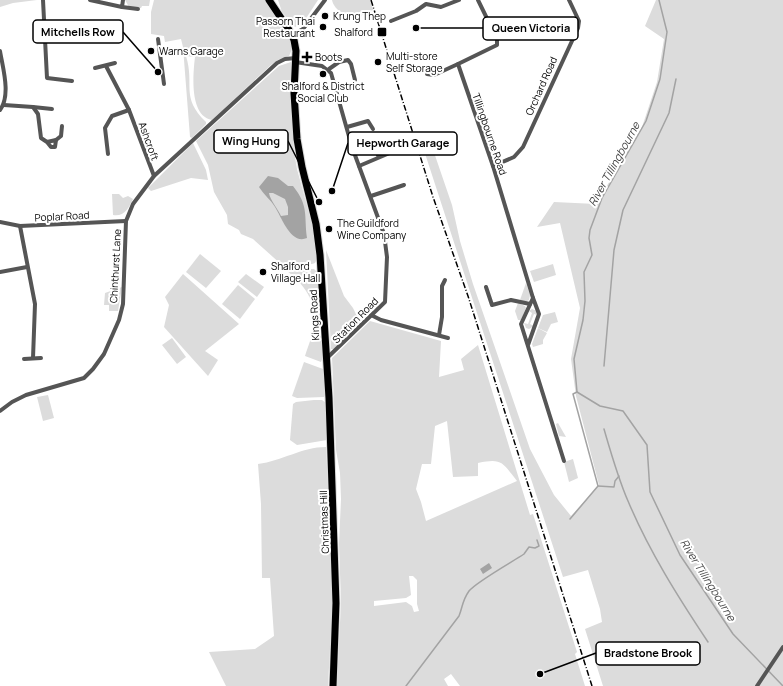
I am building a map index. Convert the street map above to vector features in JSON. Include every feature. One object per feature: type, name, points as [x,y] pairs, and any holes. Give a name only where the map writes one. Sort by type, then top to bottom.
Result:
[{"type":"main road","name":"Kings Road","points":[[269,0],[292,35],[295,60],[294,93],[297,139],[319,242],[326,358]]},
{"type":"main road","name":"Kings Road","points":[[275,0],[276,11]]},
{"type":"main road","name":"Christmas Hill","points":[[326,358],[336,603],[333,686]]},
{"type":"street","points":[[43,0],[47,78],[72,81]]},
{"type":"street","points":[[90,0],[138,9]]},
{"type":"street","points":[[122,7],[123,0]]},
{"type":"street","points":[[292,35],[303,29],[324,0]]},
{"type":"street","points":[[391,21],[425,2],[441,7],[459,0]]},
{"type":"street","points":[[427,74],[434,74],[497,45],[497,39],[478,0]]},
{"type":"street","name":"Orchard Road","points":[[493,166],[514,157],[523,147],[578,28],[579,21],[569,0]]},
{"type":"street","points":[[158,39],[164,84]]},
{"type":"street","points":[[0,52],[2,71],[6,87],[4,105],[0,110]]},
{"type":"street","name":"Chinthurst Lane","points":[[0,411],[12,402],[26,395],[84,378],[104,354],[119,320],[122,304],[126,221],[133,204],[154,176],[279,61],[285,59],[295,60]]},
{"type":"street","points":[[295,60],[322,66],[329,70],[338,63],[348,60],[351,64],[355,80]]},
{"type":"street","points":[[95,68],[115,63]]},
{"type":"street","name":"Tillingbourne Road","points":[[458,64],[493,166],[539,314],[528,345]]},
{"type":"street","name":"Ashcroft","points":[[106,66],[129,110],[154,176]]},
{"type":"street","name":"Station Road","points":[[326,358],[385,300],[387,274],[385,237],[329,70]]},
{"type":"street","points":[[4,105],[52,108]]},
{"type":"street","points":[[32,107],[38,114],[41,138],[47,142],[56,140],[61,136],[62,126]]},
{"type":"street","points":[[108,154],[105,128],[112,116],[129,110]]},
{"type":"street","points":[[347,127],[368,121],[373,129]]},
{"type":"street","points":[[376,149],[379,157]]},
{"type":"street","points":[[360,166],[392,152]]},
{"type":"street","points":[[371,196],[404,185]]},
{"type":"street","name":"Poplar Road","points":[[0,222],[20,226],[126,221]]},
{"type":"street","points":[[20,226],[34,304],[33,358]]},
{"type":"street","points":[[0,272],[27,267]]},
{"type":"street","points":[[439,335],[442,317],[442,286],[445,280]]},
{"type":"street","points":[[486,287],[492,305],[511,300],[530,304]]},
{"type":"street","points":[[533,298],[521,324],[564,461]]},
{"type":"street","points":[[371,315],[381,320],[448,338]]},
{"type":"street","points":[[24,359],[41,358]]},
{"type":"street","points":[[757,686],[783,647]]},
{"type":"shaded area","points":[[0,0],[37,0],[13,3],[0,7]]},
{"type":"shaded area","points":[[125,0],[150,0],[149,6],[142,6],[141,8],[129,7]]},
{"type":"shaded area","points":[[154,0],[266,0],[269,7],[288,34],[291,42],[289,56],[278,60],[271,65],[212,120],[205,117],[199,111],[196,103],[193,83],[195,57],[186,56],[193,105],[206,122],[206,124],[192,138],[190,137],[183,47],[181,39],[165,42],[164,36],[151,34],[151,12]]},
{"type":"shaded area","points":[[278,0],[318,0],[303,23],[295,27],[282,12]]},
{"type":"shaded area","points":[[332,0],[370,0],[373,10],[370,11],[370,15],[362,15],[360,20],[347,16],[339,11],[333,4]]},
{"type":"shaded area","points":[[656,0],[783,0],[783,686],[603,686],[585,629],[602,622],[600,609],[588,570],[563,577],[419,135],[427,132],[452,205],[460,241],[473,284],[530,449],[554,495],[571,516],[599,485],[576,396],[571,359],[580,308],[560,223],[537,227],[554,202],[596,204],[642,127],[657,82],[664,39],[645,26]]},
{"type":"shaded area","points":[[291,62],[294,151],[297,169],[312,224],[317,259],[315,263],[312,264],[283,266],[253,239],[241,234],[239,230],[228,224],[227,215],[214,192],[208,165],[196,141],[279,66]]},
{"type":"shaded area","points":[[193,143],[206,170],[208,180],[191,178],[151,191],[148,188]]},
{"type":"shaded area","points":[[268,176],[278,178],[288,186],[293,186],[302,199],[304,205],[307,238],[296,238],[292,234],[273,204],[259,187]],"holes":[[[269,193],[273,193],[285,199],[288,207],[288,215],[281,216],[272,202]]]},
{"type":"shaded area","points":[[112,194],[119,194],[123,198],[128,196],[133,199],[128,209],[120,215],[113,215]]},
{"type":"shaded area","points":[[326,250],[344,296],[353,308],[360,322],[359,326],[334,349],[331,349]]},
{"type":"shaded area","points":[[200,254],[221,271],[206,288],[186,272]]},
{"type":"shaded area","points":[[553,264],[556,275],[534,282],[530,271]]},
{"type":"shaded area","points":[[314,269],[318,273],[323,357],[321,362],[305,356],[312,335],[314,314],[310,298],[306,291],[301,284],[286,270]]},
{"type":"shaded area","points":[[183,274],[239,324],[205,351],[218,360],[208,376],[164,327],[169,305],[165,297]]},
{"type":"shaded area","points":[[246,274],[264,287],[257,297],[238,282]]},
{"type":"shaded area","points":[[526,283],[530,295],[529,300],[525,302],[520,300]]},
{"type":"shaded area","points":[[238,285],[255,299],[240,319],[222,304]]},
{"type":"shaded area","points":[[122,287],[118,311],[109,311],[109,305],[104,305],[105,293]]},
{"type":"shaded area","points":[[518,303],[526,308],[521,320],[518,320],[515,311]]},
{"type":"shaded area","points":[[362,308],[370,313],[362,319],[359,312]]},
{"type":"shaded area","points":[[532,309],[537,311],[537,315],[534,314],[530,324],[534,326],[529,329],[526,328],[524,323],[528,324],[532,313],[529,311]]},
{"type":"shaded area","points":[[555,312],[558,322],[551,324],[547,332],[538,328],[543,315]]},
{"type":"shaded area","points":[[370,321],[441,341],[439,377],[464,370],[461,359],[478,345],[530,515],[533,514],[577,652],[575,654],[585,686],[460,686],[451,674],[444,679],[448,686],[337,686],[341,602],[339,544],[341,499],[340,473],[336,450],[332,358]],"holes":[[[447,421],[453,477],[478,476],[478,463],[497,461],[508,469],[517,481],[426,521],[416,489],[422,464],[431,464],[435,426]],[[409,576],[413,576],[417,580],[417,604],[419,611],[414,612],[412,606],[406,602],[374,606],[374,601],[406,598],[411,595]]]},
{"type":"shaded area","points":[[538,328],[547,333],[543,340],[543,344],[533,347],[532,344]]},
{"type":"shaded area","points":[[172,338],[186,357],[177,364],[162,345]]},
{"type":"shaded area","points":[[304,362],[323,369],[324,397],[297,398],[292,396]]},
{"type":"shaded area","points":[[48,395],[54,418],[43,421],[37,397]]},
{"type":"shaded area","points":[[322,400],[326,403],[327,440],[297,445],[290,440],[293,404],[296,402]]},
{"type":"shaded area","points":[[558,423],[566,437],[559,436],[556,424]]},
{"type":"shaded area","points":[[326,447],[333,591],[328,686],[226,686],[209,652],[255,649],[274,636],[270,578],[262,578],[261,504],[258,464],[309,449]]},
{"type":"shaded area","points":[[573,459],[578,478],[569,482],[564,462]]},
{"type":"shaded area","points":[[489,563],[492,568],[483,574],[480,569]]},
{"type":"waterway","name":"River Tillingbourne","points":[[577,392],[574,359],[583,320],[585,301],[584,272],[592,255],[589,238],[590,230],[602,198],[646,121],[660,79],[667,32],[659,0]]},
{"type":"waterway","points":[[604,366],[614,250],[623,210],[669,113],[676,79]]},
{"type":"waterway","name":"River Tillingbourne","points":[[577,392],[600,406],[623,411],[647,445],[650,492],[680,555],[733,634],[783,686]]},
{"type":"waterway","points":[[570,519],[598,486],[573,394],[577,392]]},
{"type":"waterway","points":[[604,429],[621,483],[636,520],[665,573],[708,642]]},
{"type":"waterway","points":[[598,486],[614,487],[615,481],[619,476]]},
{"type":"waterway","points":[[406,686],[459,616],[469,591],[486,577],[524,554],[529,547],[535,548],[539,546],[537,540]]},
{"type":"railway","points":[[371,0],[433,197],[468,296],[592,686]]},
{"type":"place","name":"Krung Thep","points":[[325,16]]},
{"type":"place","name":"Passorn Thai Restaurant","points":[[323,27]]},
{"type":"place","name":"Queen Victoria","points":[[416,28]]},
{"type":"place","name":"Shalford","points":[[382,32]]},
{"type":"place","name":"Warns Garage","points":[[151,51]]},
{"type":"place","name":"Boots","points":[[307,57]]},
{"type":"place","name":"Multi-store Self Storage","points":[[378,62]]},
{"type":"place","name":"Mitchells Row","points":[[158,72]]},
{"type":"place","name":"Shalford & District Social Club","points":[[323,74]]},
{"type":"place","name":"Hepworth Garage","points":[[332,191]]},
{"type":"place","name":"Wing Hung","points":[[319,202]]},
{"type":"place","name":"The Guildford Wine Company","points":[[329,229]]},
{"type":"place","name":"Shalford Village Hall","points":[[263,272]]},
{"type":"place","name":"Bradstone Brook","points":[[540,674]]}]
